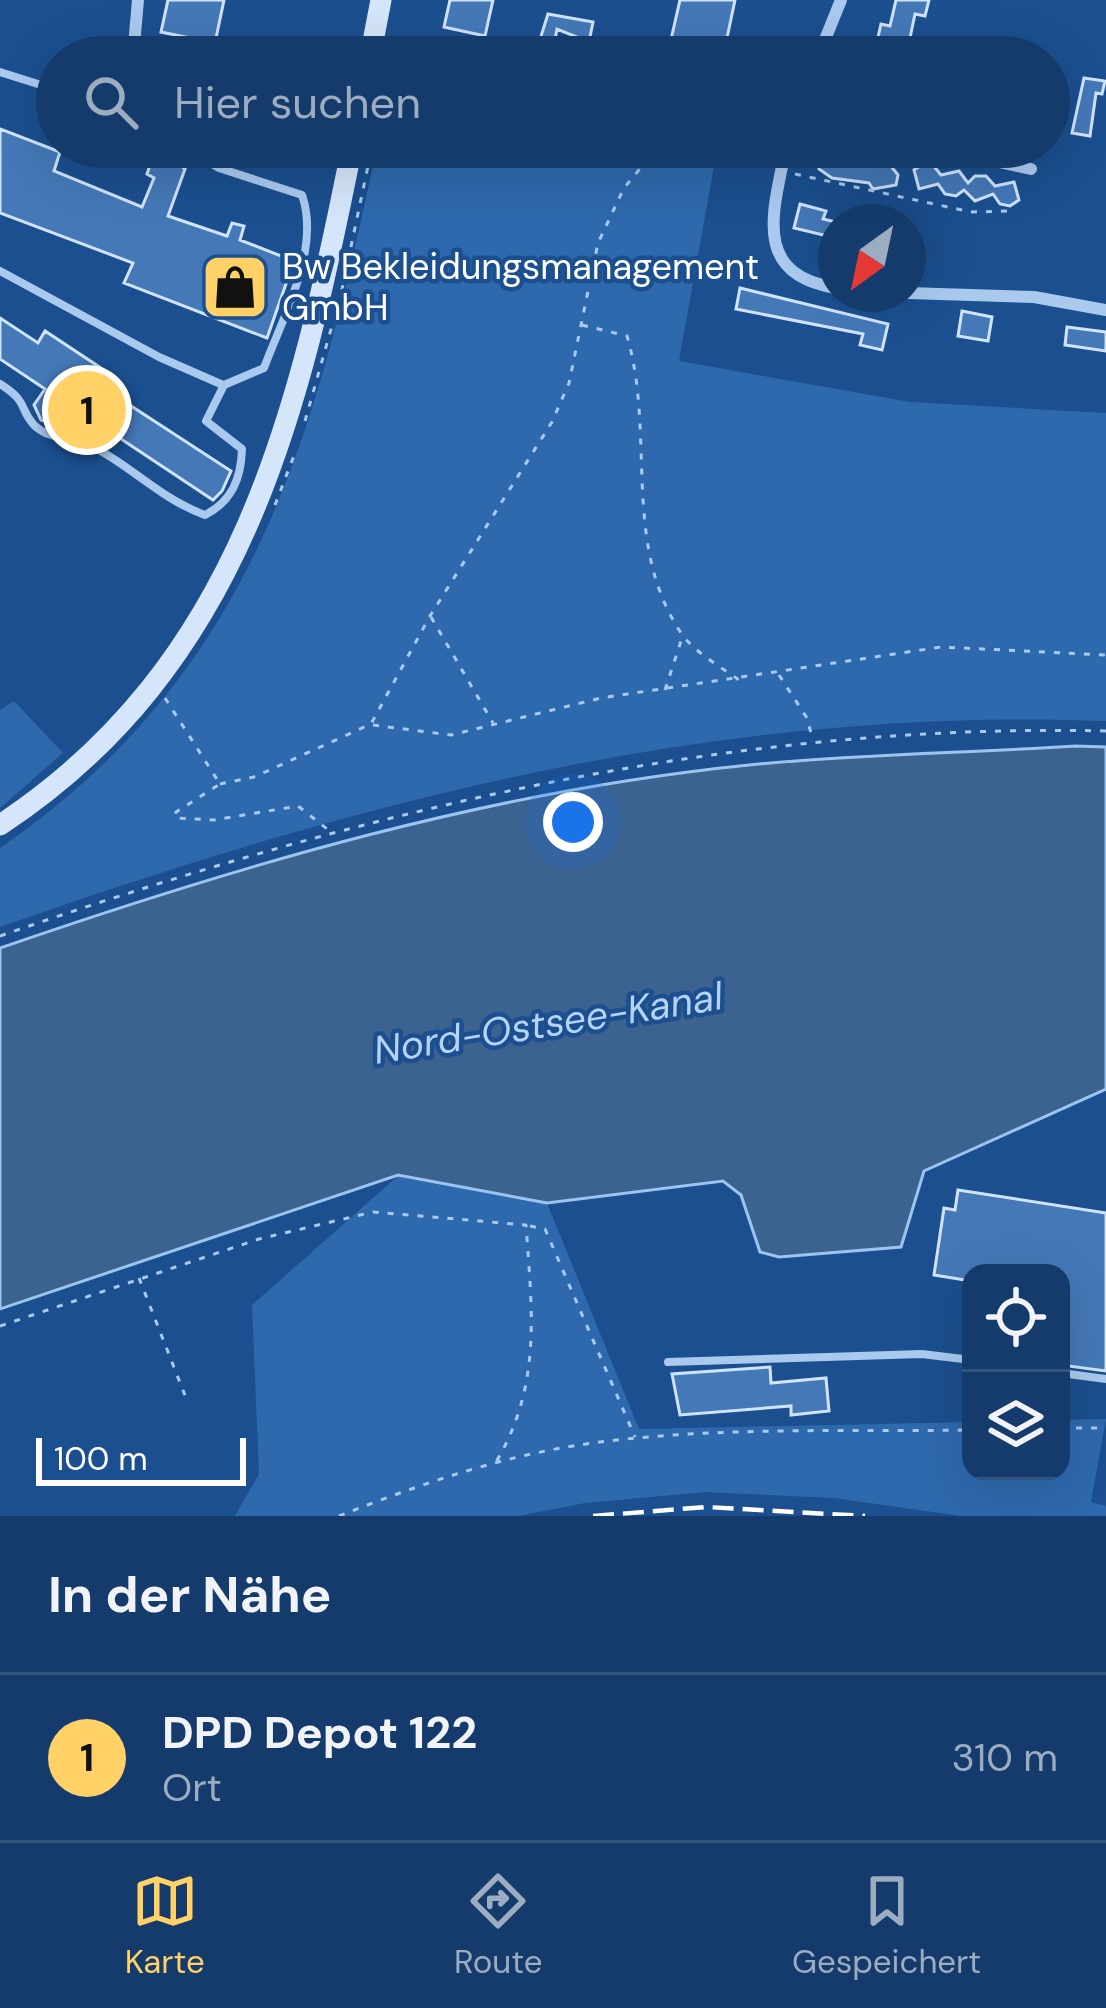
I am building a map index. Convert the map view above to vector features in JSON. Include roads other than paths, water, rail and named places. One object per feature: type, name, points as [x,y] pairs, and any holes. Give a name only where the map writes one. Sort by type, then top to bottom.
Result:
[{"type":"main road","points":[[374,36],[381,0]]},
{"type":"main road","points":[[0,825],[64,776],[156,681],[220,585],[274,468],[316,327],[348,168]]},
{"type":"street","points":[[135,36],[138,0]]},
{"type":"street","points":[[826,36],[841,0]]},
{"type":"street","points":[[783,168],[772,227],[780,259],[795,276],[818,283]]},
{"type":"street","points":[[1022,168],[1031,170]]},
{"type":"street","points":[[926,294],[1034,297],[1106,310]]},
{"type":"lane","points":[[0,72],[36,83]]},
{"type":"lane","points":[[0,384],[22,398],[32,423],[58,441],[82,440],[182,506],[205,515],[226,504],[242,470],[242,449],[206,421],[224,385],[264,368],[304,257],[310,217],[302,195],[219,168]]},
{"type":"lane","points":[[0,271],[159,357],[224,385]]},
{"type":"lane","points":[[668,1362],[922,1354],[962,1359]]},
{"type":"lane","points":[[1070,1374],[1106,1379]]},
{"type":"water","name":"Nord-Ostsee-Kanal","points":[[1106,747],[1106,1089],[924,1171],[901,1247],[779,1257],[760,1252],[741,1195],[723,1181],[547,1203],[398,1175],[0,1309],[0,948],[276,860],[557,793],[790,761]]},
{"type":"railway","points":[[593,1516],[706,1507],[865,1516]]},
{"type":"place","name":"Bw Bekleidungsmanagement GmbH","points":[[235,287]]},
{"type":"place","name":"DPD Depot 122","points":[[87,410]]}]
